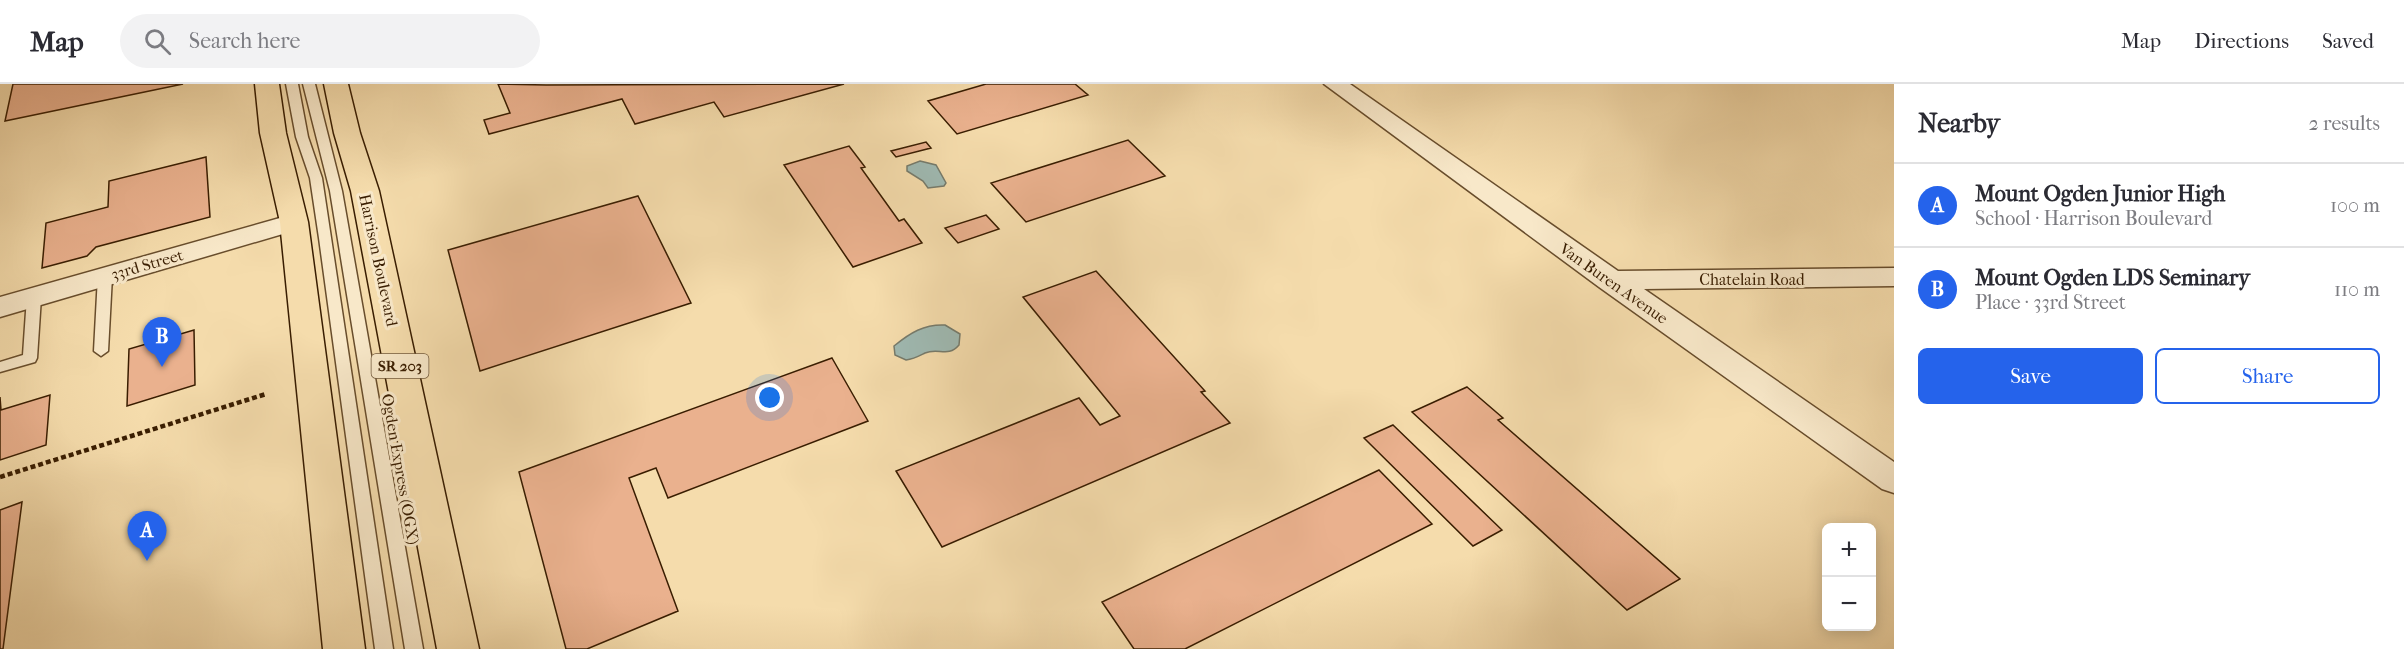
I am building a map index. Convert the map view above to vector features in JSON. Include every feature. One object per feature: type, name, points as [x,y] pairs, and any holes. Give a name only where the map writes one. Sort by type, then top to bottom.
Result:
[{"type":"main road","points":[[267,84],[273,133],[294,222],[344,649]]},
{"type":"main road","name":"Harrison Boulevard","points":[[336,84],[347,133],[365,191],[458,649]]},
{"type":"street","name":"Van Buren Avenue","points":[[1335,84],[1894,480]]},
{"type":"street","name":"33rd Street","points":[[0,307],[294,222]]},
{"type":"street","name":"Chatelain Road","points":[[1609,280],[1894,278]]},
{"type":"lane","points":[[292,84],[300,129],[316,178],[326,238],[384,649]]},
{"type":"lane","name":"Ogden Express (OGX)","points":[[309,84],[313,109],[331,162],[414,649]]},
{"type":"lane","points":[[101,351],[105,276]]},
{"type":"lane","points":[[0,367],[30,358],[34,297]]},
{"type":"path","points":[[0,477],[266,394]]},
{"type":"water","points":[[920,161],[936,165],[946,183],[944,186],[928,188],[923,181],[907,171],[907,166]]},
{"type":"water","points":[[945,325],[960,334],[959,345],[955,349],[947,352],[930,351],[906,360],[895,355],[894,346],[912,333],[930,326]]},
{"type":"building","points":[[13,84],[183,84],[5,121]]},
{"type":"building","points":[[498,84],[844,84],[724,117],[714,102],[635,124],[622,99],[489,134],[484,120],[510,113]]},
{"type":"building","points":[[986,84],[1075,84],[1088,95],[957,134],[928,101]]},
{"type":"building","points":[[1128,140],[1165,176],[1026,222],[991,183]]},
{"type":"building","points":[[926,142],[931,148],[896,157],[891,151]]},
{"type":"building","points":[[849,146],[865,167],[861,168],[899,221],[904,219],[922,243],[853,267],[784,165]]},
{"type":"building","points":[[206,157],[210,217],[96,247],[87,256],[42,268],[46,223],[108,207],[109,181]]},
{"type":"building","points":[[638,196],[691,303],[480,371],[448,250]]},
{"type":"building","points":[[986,215],[999,229],[958,243],[945,228]]},
{"type":"building","points":[[1096,271],[1205,391],[1201,392],[1230,423],[942,547],[896,471],[1079,398],[1100,425],[1120,416],[1023,297]]},
{"type":"building","points":[[194,330],[195,385],[127,406],[129,349]]},
{"type":"building","points":[[832,358],[868,421],[668,498],[656,468],[629,478],[678,611],[587,649],[566,649],[519,472]]},
{"type":"building","points":[[1467,387],[1503,418],[1498,420],[1680,579],[1627,610],[1412,412]]},
{"type":"building","points":[[50,395],[46,445],[0,460],[0,397],[1,410]]},
{"type":"building","points":[[1393,425],[1502,530],[1473,546],[1364,438]]},
{"type":"building","points":[[1379,470],[1432,524],[1185,649],[1134,649],[1102,602]]},
{"type":"building","points":[[22,502],[3,649],[0,649],[0,510]]},
{"type":"place","name":"Mount Ogden LDS Seminary","points":[[162,367]]},
{"type":"place","name":"Mount Ogden Junior High","points":[[147,561]]}]
